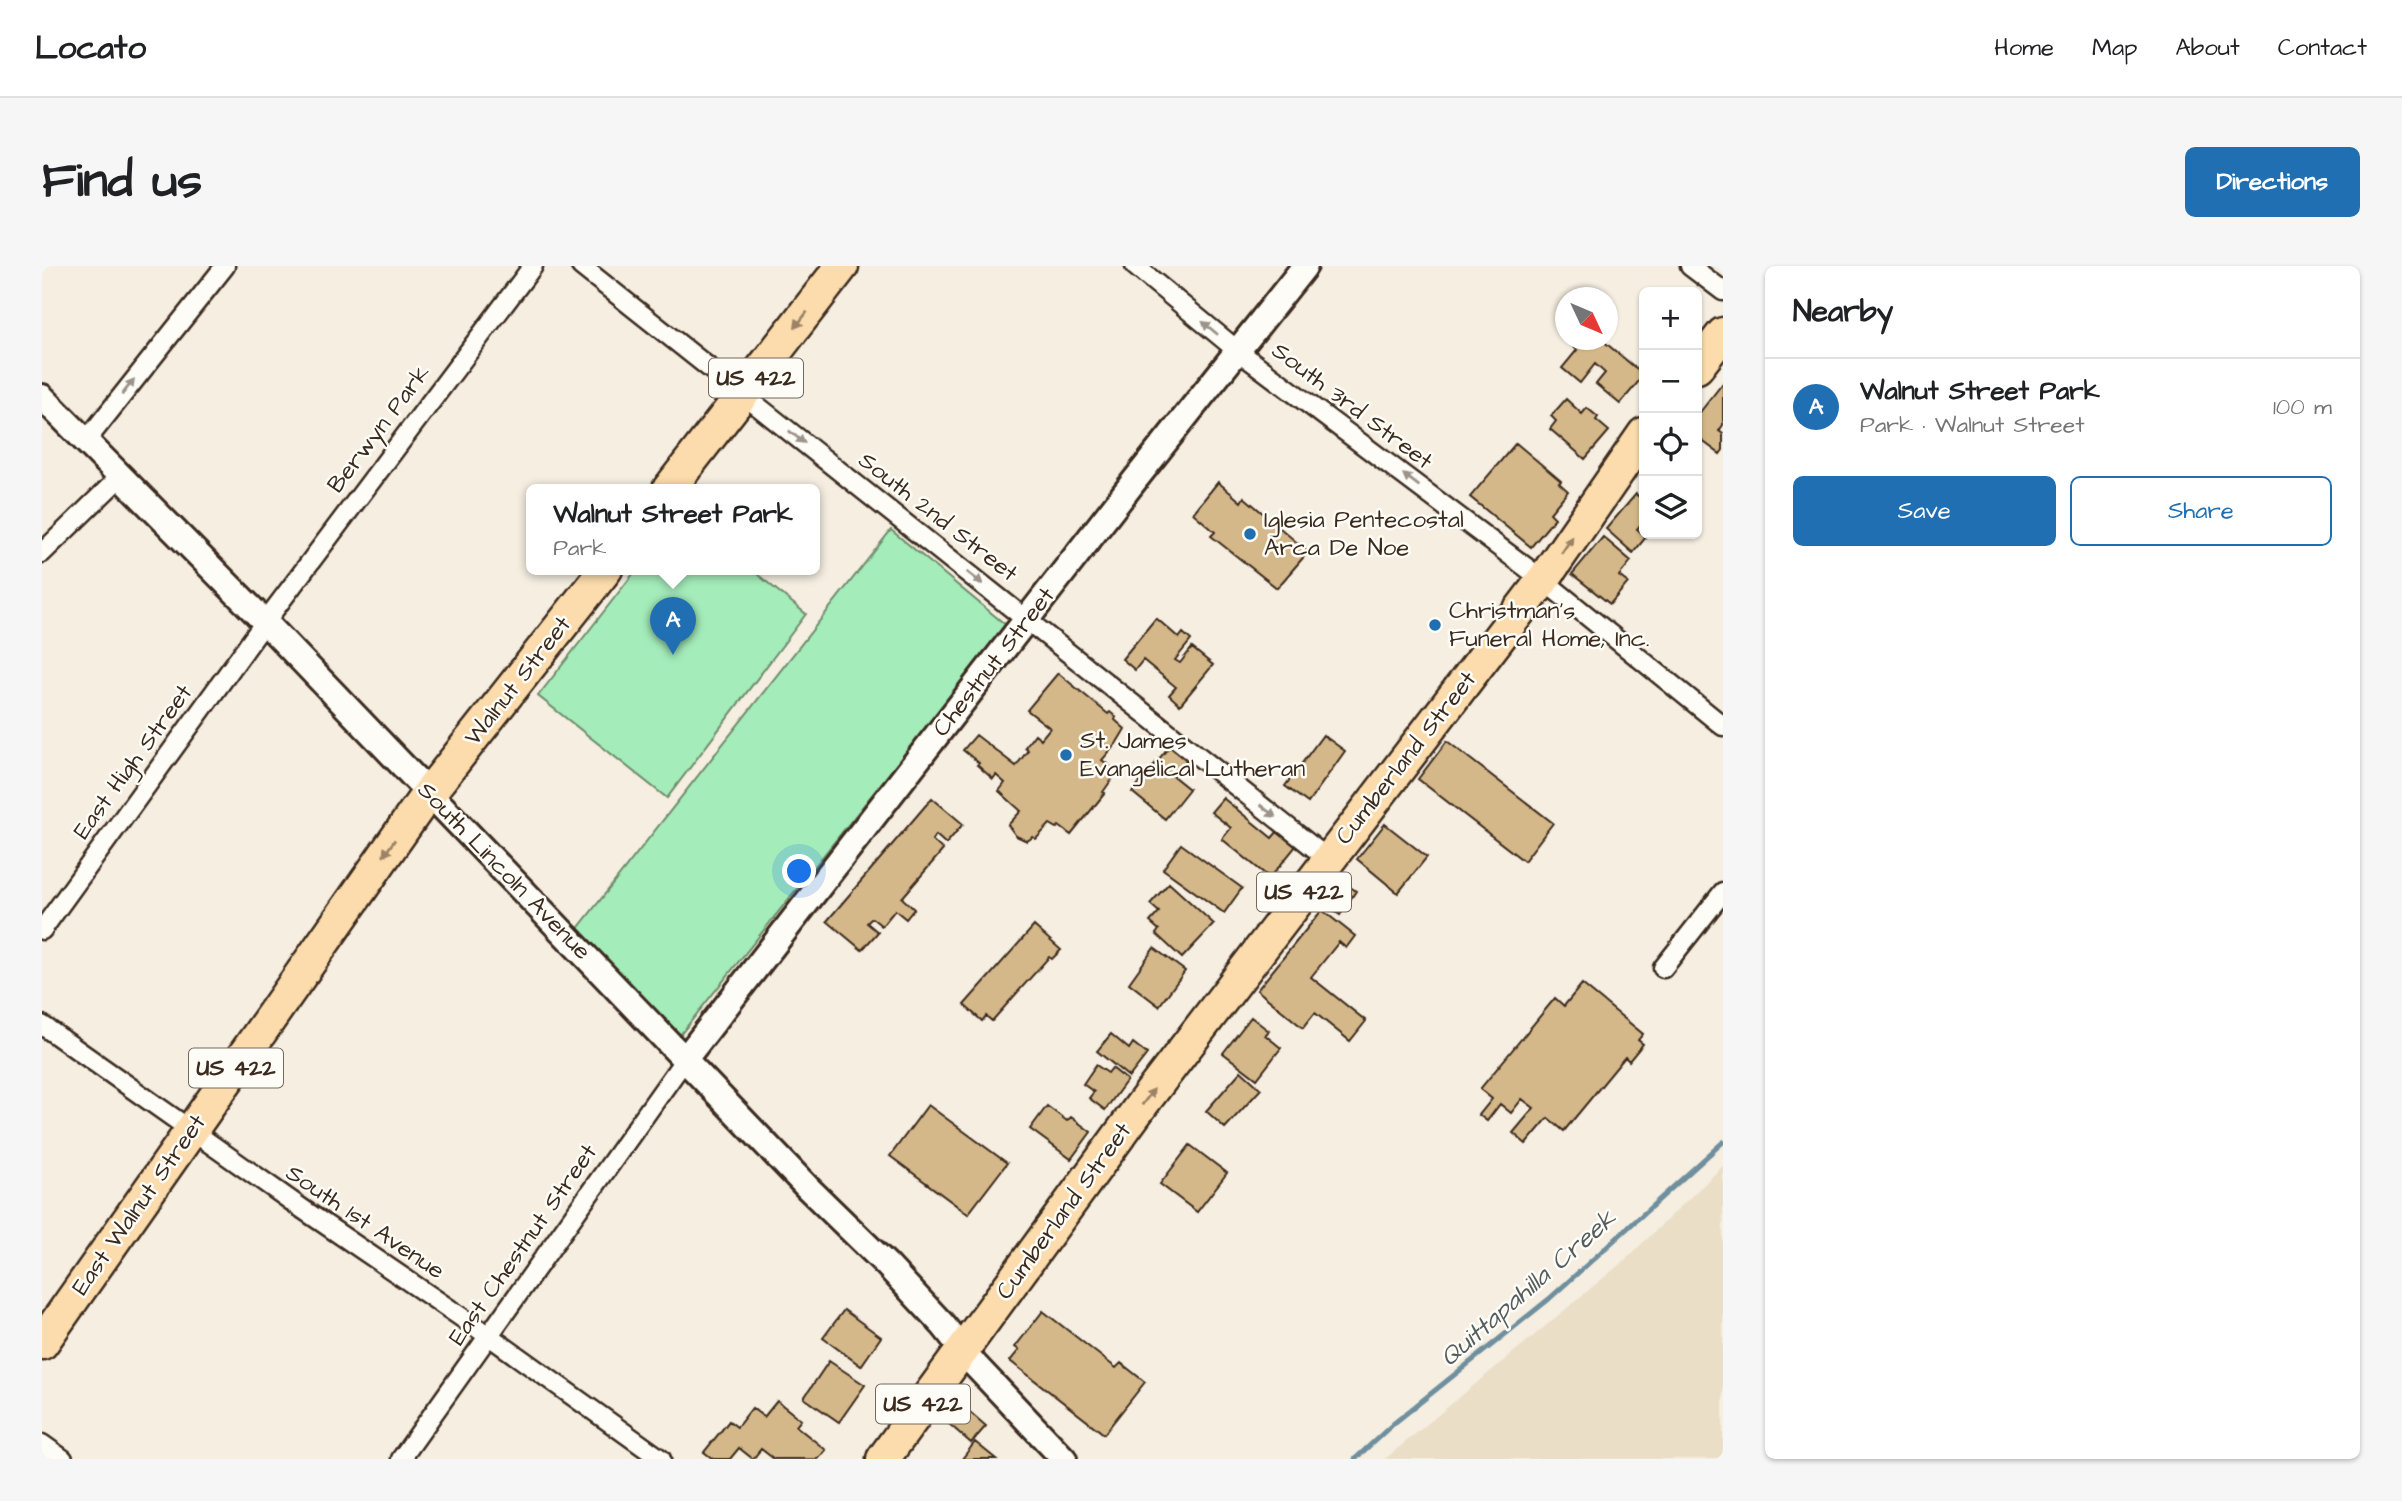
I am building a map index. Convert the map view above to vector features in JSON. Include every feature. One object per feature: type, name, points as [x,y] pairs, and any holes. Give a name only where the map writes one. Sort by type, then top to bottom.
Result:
[{"type":"highway","name":"US 422","points":[[673,484],[842,266]]},
{"type":"highway","points":[[1702,361],[1723,334]]},
{"type":"highway","name":"Cumberland Street","points":[[963,1350],[1143,1104],[1543,580],[1639,441]]},
{"type":"highway","name":"Walnut Street","points":[[429,793],[601,575]]},
{"type":"highway","name":"East Walnut Street","points":[[42,1343],[429,793]]},
{"type":"highway","name":"US 422","points":[[883,1459],[963,1350]]},
{"type":"main road","name":"Chestnut Street","points":[[685,1059],[1305,266]]},
{"type":"main road","name":"South Lincoln Avenue","points":[[42,397],[265,622],[808,1188],[887,1265],[1064,1459]]},
{"type":"street","points":[[86,441],[225,266]]},
{"type":"street","name":"Berwyn Park","points":[[265,622],[533,266]]},
{"type":"street","name":"South 2nd Street","points":[[582,266],[1328,859]]},
{"type":"street","name":"South 3rd Street","points":[[1136,266],[1238,351],[1543,580],[1723,726]]},
{"type":"street","points":[[1690,266],[1723,291]]},
{"type":"street","points":[[42,553],[121,476]]},
{"type":"street","name":"East High Street","points":[[42,930],[265,622]]},
{"type":"street","points":[[1663,968],[1723,892]]},
{"type":"street","name":"South 1st Avenue","points":[[42,1025],[661,1459]]},
{"type":"street","name":"East Chestnut Street","points":[[401,1459],[685,1059]]},
{"type":"street","points":[[42,1444],[64,1459]]},
{"type":"shaded area","points":[[1723,1166],[1723,1459],[1385,1459],[1625,1260]]},
{"type":"green space","points":[[891,530],[1007,626],[680,1035],[576,931]]},
{"type":"green space","points":[[632,575],[758,575],[806,614],[667,798],[538,696]]},
{"type":"building","points":[[1577,350],[1614,350],[1639,371],[1639,381],[1620,404],[1596,384],[1605,373],[1595,364],[1580,383],[1562,368]]},
{"type":"building","points":[[1723,383],[1723,425],[1719,431],[1723,434],[1723,450],[1720,454],[1702,441],[1702,410]]},
{"type":"building","points":[[1566,399],[1582,414],[1587,408],[1609,431],[1585,459],[1550,429],[1556,421],[1551,416]]},
{"type":"building","points":[[1516,443],[1561,481],[1559,483],[1568,491],[1550,513],[1555,518],[1531,547],[1470,497]]},
{"type":"building","name":"Iglesia Pentecostal Arca De Noe","points":[[1218,482],[1241,502],[1244,497],[1308,552],[1277,588],[1211,536],[1215,532],[1193,513]]},
{"type":"building","points":[[1636,494],[1639,497],[1637,529],[1639,539],[1644,539],[1633,553],[1606,529]]},
{"type":"building","points":[[1603,537],[1631,561],[1619,576],[1628,583],[1610,604],[1572,574]]},
{"type":"building","points":[[1156,618],[1179,638],[1183,633],[1191,640],[1175,660],[1180,663],[1192,648],[1213,665],[1180,705],[1169,695],[1176,687],[1143,660],[1135,670],[1122,659]]},
{"type":"building","name":"St. James Evangelical Lutheran","points":[[1058,673],[1108,714],[1110,712],[1116,717],[1115,720],[1125,729],[1102,760],[1117,772],[1103,792],[1105,793],[1071,835],[1059,826],[1057,828],[1050,824],[1036,839],[1033,837],[1027,841],[1016,836],[1008,825],[1021,811],[999,791],[1005,783],[996,775],[993,779],[963,750],[976,735],[1016,766],[1028,750],[1025,747],[1035,734],[1041,739],[1050,728],[1027,710]]},
{"type":"building","points":[[1323,735],[1345,751],[1308,803],[1285,786]]},
{"type":"building","points":[[1447,741],[1553,823],[1524,861],[1418,779]]},
{"type":"building","points":[[1172,743],[1189,757],[1173,776],[1189,789],[1165,819],[1132,792]]},
{"type":"building","points":[[932,798],[963,824],[946,844],[936,835],[932,840],[943,850],[902,898],[914,909],[906,919],[895,910],[882,926],[872,918],[867,923],[878,932],[862,950],[827,921]]},
{"type":"building","points":[[1223,798],[1272,838],[1277,832],[1296,846],[1270,878],[1222,839],[1231,828],[1211,812]]},
{"type":"building","points":[[1385,824],[1427,857],[1398,893],[1357,859]]},
{"type":"building","points":[[1181,844],[1242,888],[1224,913],[1163,869]]},
{"type":"building","points":[[1340,880],[1356,891],[1340,915],[1324,904]]},
{"type":"building","points":[[1169,883],[1214,924],[1182,958],[1156,934],[1159,930],[1150,922],[1159,912],[1150,904]]},
{"type":"building","points":[[1322,910],[1355,936],[1346,948],[1339,942],[1311,977],[1366,1021],[1350,1041],[1315,1013],[1303,1028],[1257,990]]},
{"type":"building","points":[[1034,926],[1061,950],[1052,959],[1049,957],[992,1021],[986,1016],[982,1021],[964,1005]]},
{"type":"building","points":[[1154,948],[1185,971],[1159,1006],[1129,983]]},
{"type":"building","points":[[1582,984],[1643,1034],[1638,1040],[1643,1044],[1629,1061],[1625,1057],[1564,1131],[1548,1118],[1526,1144],[1513,1133],[1534,1108],[1522,1099],[1511,1113],[1500,1104],[1487,1121],[1479,1115],[1492,1099],[1480,1089],[1555,998],[1564,1006]]},
{"type":"building","points":[[1251,1017],[1269,1031],[1265,1035],[1281,1048],[1257,1079],[1223,1053]]},
{"type":"building","points":[[1111,1034],[1129,1049],[1133,1043],[1147,1054],[1129,1077],[1097,1051]]},
{"type":"building","points":[[1096,1065],[1108,1073],[1112,1068],[1127,1080],[1105,1110],[1089,1098],[1094,1092],[1083,1084]]},
{"type":"building","points":[[1241,1071],[1261,1089],[1225,1128],[1206,1111]]},
{"type":"building","points":[[928,1105],[1007,1163],[968,1214],[890,1156]]},
{"type":"building","points":[[1047,1106],[1067,1121],[1071,1117],[1091,1132],[1071,1159],[1030,1129]]},
{"type":"building","points":[[1190,1145],[1227,1173],[1197,1212],[1160,1184]]},
{"type":"building","points":[[844,1310],[881,1337],[861,1366],[823,1338]]},
{"type":"building","points":[[1043,1311],[1116,1368],[1121,1363],[1145,1382],[1104,1434],[1010,1361],[1019,1350],[1015,1347]]},
{"type":"building","points":[[829,1361],[865,1385],[839,1422],[804,1398]]},
{"type":"building","points":[[956,1400],[986,1426],[971,1443],[941,1417]]},
{"type":"building","points":[[777,1401],[801,1420],[796,1426],[826,1450],[818,1459],[774,1459],[761,1449],[753,1459],[739,1448],[730,1459],[713,1459],[704,1452],[729,1421],[737,1427],[752,1408],[764,1417]]},
{"type":"building","points":[[975,1442],[996,1459],[962,1459]]},
{"type":"waterway","name":"Quittapahilla Creek","points":[[1355,1459],[1393,1424],[1549,1299],[1723,1142]]},
{"type":"place","name":"Iglesia Pentecostal Arca De Noe","points":[[1250,534]]},
{"type":"place","name":"Christman's Funeral Home, Inc.","points":[[1435,625]]},
{"type":"place","name":"Walnut Street Park","points":[[673,655]]},
{"type":"place","name":"St. James Evangelical Lutheran","points":[[1066,755]]}]
